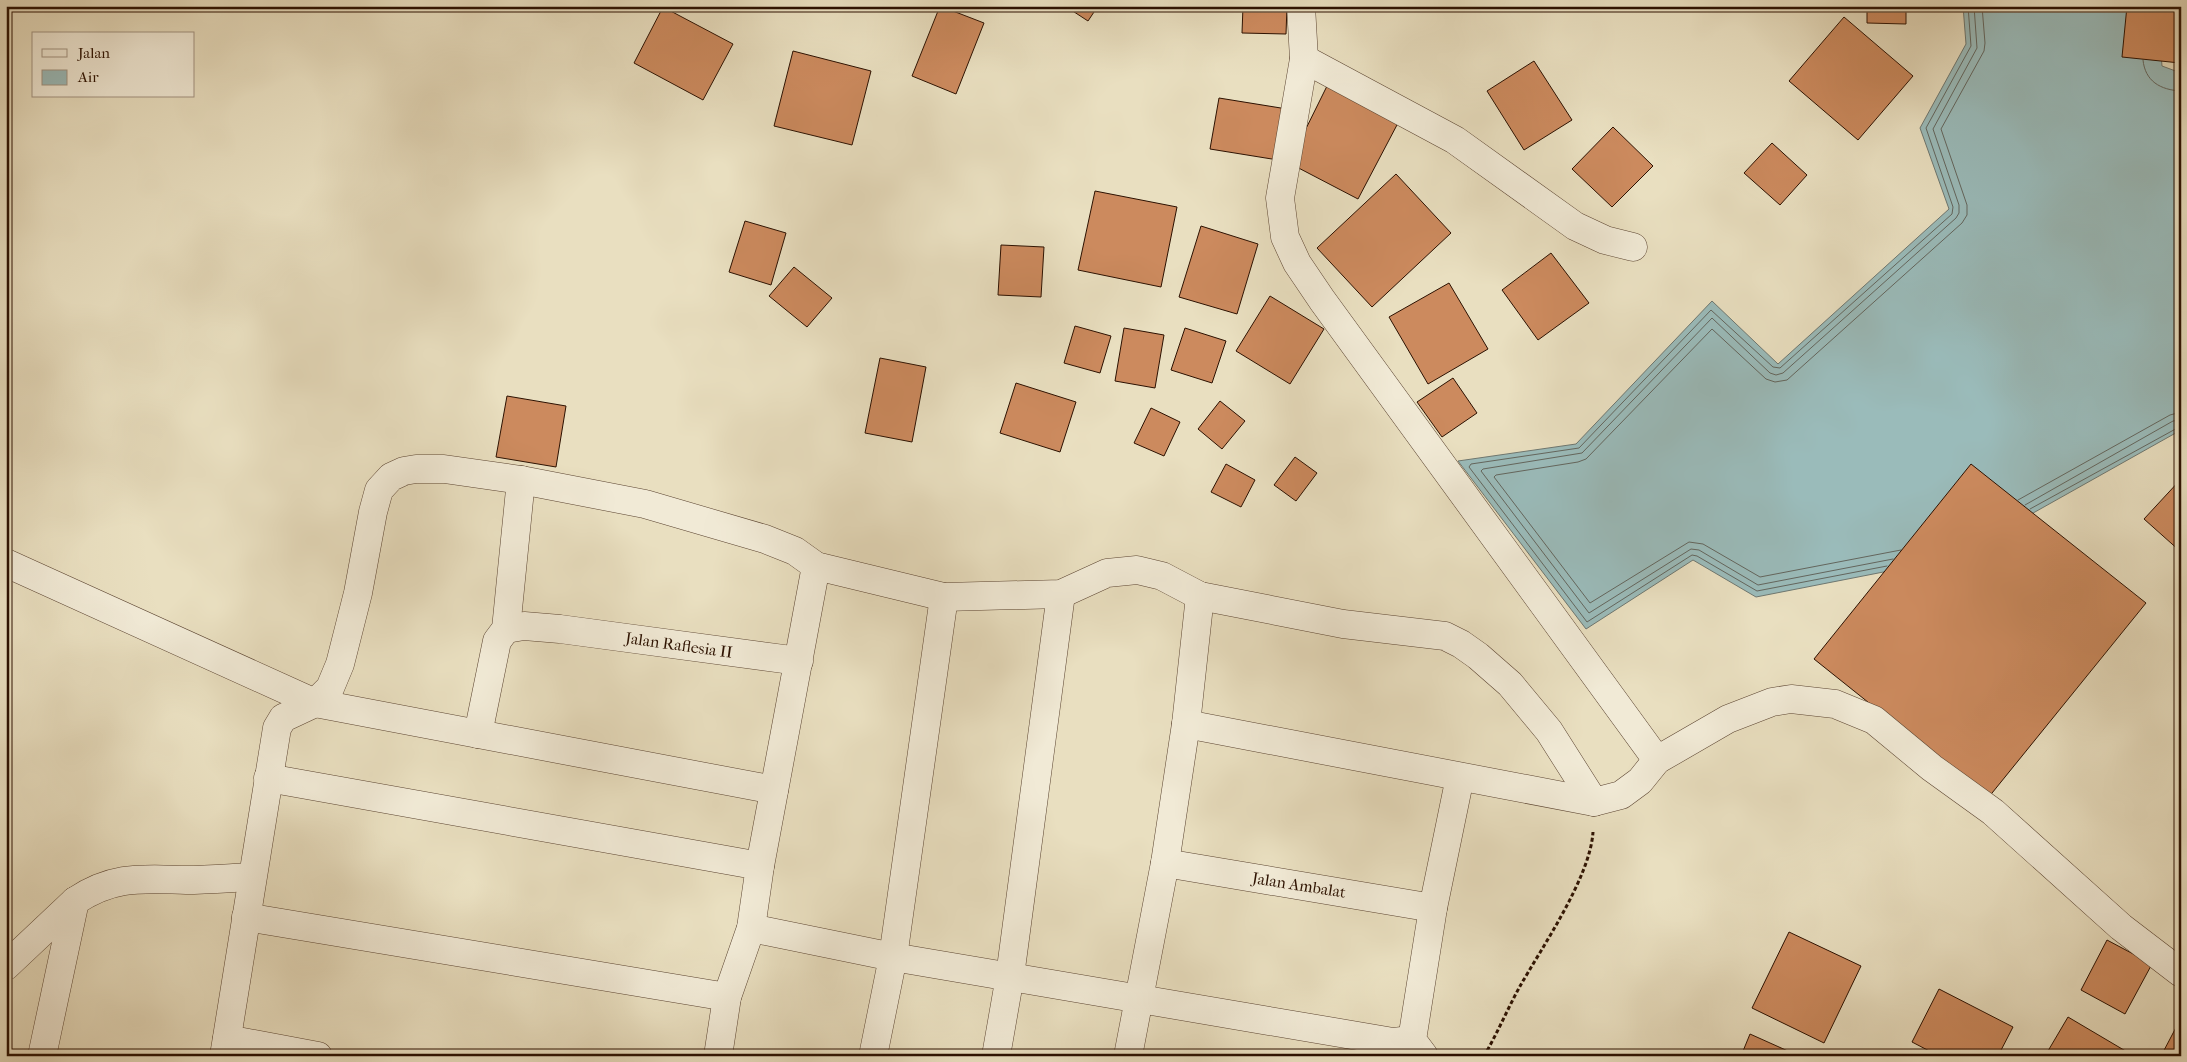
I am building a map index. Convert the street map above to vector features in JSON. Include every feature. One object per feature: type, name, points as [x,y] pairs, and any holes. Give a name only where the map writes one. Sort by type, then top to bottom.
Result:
[{"type":"street","points":[[1301,6],[1304,59],[1280,198],[1285,237],[1297,262],[1322,300],[1657,760]]},
{"type":"street","points":[[1304,59],[1455,140],[1575,226],[1604,240],[1633,247]]},
{"type":"street","points":[[318,1056],[225,1048],[268,778],[277,728],[283,718],[315,702],[330,688],[340,664],[358,593],[373,512],[380,490],[392,478],[416,469],[471,472],[645,504],[737,530],[795,551],[816,566],[944,597],[1061,594],[1108,573],[1136,570],[1162,576],[1200,596],[1343,624],[1445,636],[1478,656],[1510,684],[1549,731],[1594,802]]},
{"type":"street","points":[[478,734],[497,641],[506,629],[520,480]]},
{"type":"street","points":[[6,563],[315,702],[774,790]]},
{"type":"street","points":[[718,1056],[727,998],[751,928],[760,866],[816,566]]},
{"type":"street","points":[[996,1056],[1010,976],[1061,594]]},
{"type":"street","points":[[1128,1056],[1165,863],[1186,724],[1200,596]]},
{"type":"street","points":[[873,1056],[893,957],[944,597]]},
{"type":"street","name":"Jalan Raflesia II","points":[[506,629],[524,626],[560,629],[799,661]]},
{"type":"street","points":[[1186,724],[1594,802],[1621,795],[1640,781],[1657,760],[1728,719],[1772,702],[1792,699],[1835,704],[1874,720],[1932,768],[1993,812],[2121,927],[2181,973]]},
{"type":"street","points":[[751,928],[893,957],[1393,1042],[1418,1048],[1433,908],[1460,777]]},
{"type":"street","points":[[268,778],[760,866]]},
{"type":"street","name":"Jalan Ambalat","points":[[1165,863],[1433,908]]},
{"type":"street","points":[[6,966],[75,901],[93,889],[121,881],[149,878],[188,880],[252,877]]},
{"type":"street","points":[[42,1056],[75,901]]},
{"type":"street","points":[[246,917],[727,998]]},
{"type":"path","points":[[1484,1056],[1519,988],[1548,941],[1581,875],[1592,842],[1594,802]]},
{"type":"water","points":[[1963,6],[2157,6],[2162,66],[2181,73],[2181,430],[2010,526],[1914,566],[1756,597],[1693,560],[1586,629],[1458,461],[1576,444],[1712,301],[1778,364],[1949,209],[1920,128],[1966,44]]},
{"type":"building","points":[[940,6],[984,23],[956,94],[912,76]]},
{"type":"building","points":[[1065,6],[1098,6],[1088,21]]},
{"type":"building","points":[[1243,6],[1287,6],[1286,34],[1242,33]]},
{"type":"building","points":[[1867,6],[1906,6],[1906,24],[1867,23]]},
{"type":"building","points":[[2127,6],[2181,6],[2180,63],[2122,57]]},
{"type":"building","points":[[663,7],[733,44],[703,100],[634,63]]},
{"type":"building","points":[[1844,17],[1913,76],[1858,140],[1789,81]]},
{"type":"building","points":[[793,51],[871,71],[852,145],[774,126]]},
{"type":"building","points":[[1534,61],[1572,120],[1524,150],[1487,91]]},
{"type":"building","points":[[1327,86],[1398,123],[1358,199],[1289,163]]},
{"type":"building","points":[[1219,98],[1287,109],[1278,160],[1210,149]]},
{"type":"building","points":[[1613,127],[1653,166],[1612,207],[1572,169]]},
{"type":"building","points":[[1772,143],[1807,175],[1780,205],[1744,173]]},
{"type":"building","points":[[1396,174],[1451,233],[1372,307],[1317,248]]},
{"type":"building","points":[[1095,191],[1177,207],[1161,287],[1078,270]]},
{"type":"building","points":[[745,221],[786,233],[771,285],[729,272]]},
{"type":"building","points":[[1201,226],[1258,244],[1237,314],[1179,297]]},
{"type":"building","points":[[1001,245],[1044,247],[1041,297],[998,295]]},
{"type":"building","points":[[1551,253],[1589,303],[1538,340],[1502,290]]},
{"type":"building","points":[[794,267],[832,298],[807,327],[769,296]]},
{"type":"building","points":[[1449,283],[1488,349],[1428,384],[1389,317]]},
{"type":"building","points":[[1270,296],[1324,329],[1290,384],[1236,351]]},
{"type":"building","points":[[1075,326],[1111,336],[1100,373],[1064,363]]},
{"type":"building","points":[[1124,328],[1164,335],[1155,388],[1115,381]]},
{"type":"building","points":[[1185,328],[1226,341],[1212,383],[1171,370]]},
{"type":"building","points":[[880,358],[926,367],[912,442],[865,433]]},
{"type":"building","points":[[1453,378],[1477,413],[1442,437],[1417,402]]},
{"type":"building","points":[[1016,383],[1076,402],[1060,452],[1000,433]]},
{"type":"building","points":[[507,396],[566,406],[556,467],[496,457]]},
{"type":"building","points":[[1220,401],[1245,421],[1222,449],[1198,429]]},
{"type":"building","points":[[1151,408],[1180,422],[1164,456],[1134,443]]},
{"type":"building","points":[[1295,457],[1317,473],[1296,501],[1274,485]]},
{"type":"building","points":[[1226,464],[1255,480],[1241,507],[1211,492]]},
{"type":"building","points":[[1971,464],[2146,603],[1988,798],[1814,659]]},
{"type":"building","points":[[2181,479],[2181,552],[2144,519]]},
{"type":"building","points":[[1789,932],[1861,966],[1824,1043],[1752,1008]]},
{"type":"building","points":[[2107,940],[2152,964],[2125,1014],[2081,990]]},
{"type":"building","points":[[1939,989],[2013,1027],[1998,1056],[1939,1056],[1912,1042]]},
{"type":"building","points":[[2068,1017],[2134,1056],[2045,1056]]},
{"type":"building","points":[[2181,1018],[2181,1056],[2161,1056]]},
{"type":"building","points":[[1750,1034],[1799,1056],[1741,1056]]}]
